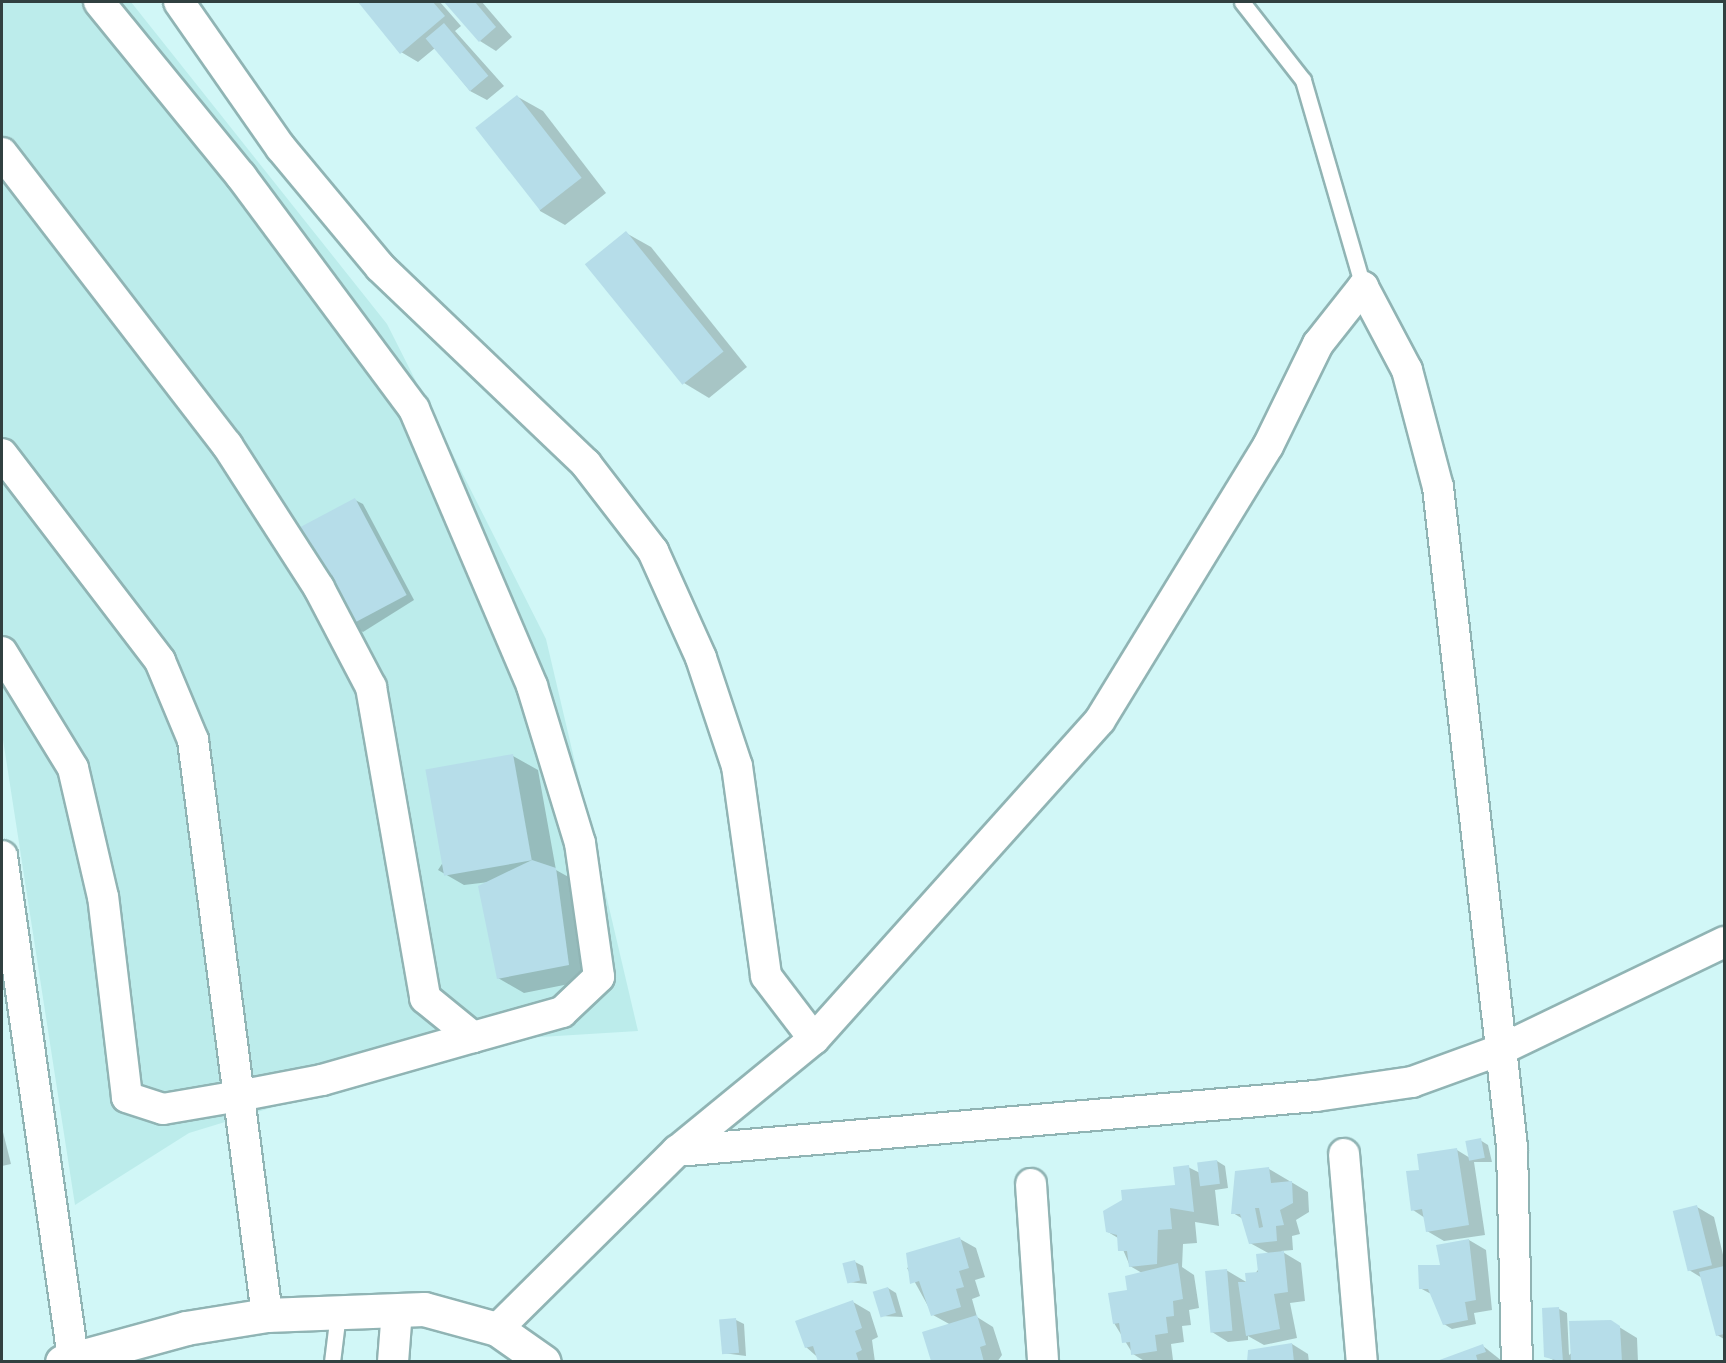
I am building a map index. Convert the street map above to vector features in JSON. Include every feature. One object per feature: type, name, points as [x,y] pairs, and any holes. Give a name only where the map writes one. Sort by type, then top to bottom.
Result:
[{"type":"main road","points":[[68,1360],[113,1355],[267,1315],[424,1309],[496,1329],[544,1362]]},
{"type":"street","points":[[2,652],[73,768],[103,897],[127,1097],[163,1108],[322,1080],[562,1012],[599,977],[580,843],[532,686],[414,409],[241,176],[99,2]]},
{"type":"street","points":[[179,2],[281,148],[380,267],[586,464],[653,551],[701,658],[737,766],[766,976],[814,1039]]},
{"type":"street","points":[[2,153],[227,445],[350,647],[371,687],[384,745],[425,998],[473,1037]]},
{"type":"street","points":[[496,1329],[677,1151],[814,1039],[1100,720],[1268,446],[1318,344],[1363,287],[1407,370],[1438,487],[1514,1171],[1517,1362]]},
{"type":"street","points":[[2,454],[160,661],[193,740],[267,1315]]},
{"type":"street","points":[[2,856],[68,1360]]},
{"type":"street","points":[[677,1151],[1316,1096],[1412,1082],[1500,1050],[1725,942]]},
{"type":"street","points":[[1344,1154],[1362,1362]]},
{"type":"street","points":[[1031,1184],[1043,1362]]},
{"type":"street","points":[[393,1362],[397,1310]]},
{"type":"lane","points":[[1242,2],[1303,80],[1363,287]]},
{"type":"lane","points":[[332,1362],[338,1312]]},
{"type":"shaded area","points":[[2,2],[131,2],[387,324],[546,639],[638,1031],[492,1040],[189,1133],[75,1205],[2,733]]},
{"type":"building","points":[[358,2],[433,2],[445,16],[400,54]]},
{"type":"building","points":[[444,2],[475,2],[496,27],[479,42]]},
{"type":"building","points":[[444,23],[488,76],[470,91],[426,38]]},
{"type":"building","points":[[517,95],[582,178],[540,210],[475,128]]},
{"type":"building","points":[[626,231],[724,351],[682,385],[585,264]]},
{"type":"building","points":[[355,498],[407,595],[348,626],[297,529]]},
{"type":"building","points":[[513,754],[532,860],[444,876],[425,769]]},
{"type":"building","points":[[532,860],[556,868],[569,965],[497,979],[478,886]]},
{"type":"building","points":[[1481,1138],[1485,1158],[1469,1161],[1465,1141]]},
{"type":"building","points":[[1457,1148],[1469,1225],[1426,1232],[1422,1209],[1411,1211],[1406,1171],[1419,1170],[1417,1154]]},
{"type":"building","points":[[1217,1160],[1220,1184],[1200,1186],[1197,1162]]},
{"type":"building","points":[[1189,1165],[1194,1212],[1170,1208],[1172,1229],[1158,1230],[1157,1264],[1129,1267],[1127,1251],[1118,1251],[1117,1235],[1106,1232],[1103,1211],[1122,1200],[1121,1190],[1175,1185],[1173,1167]]},
{"type":"building","points":[[1269,1167],[1271,1183],[1292,1181],[1293,1203],[1280,1210],[1284,1225],[1276,1226],[1277,1241],[1249,1244],[1240,1214],[1231,1214],[1235,1171]],"holes":[[[1255,1208],[1259,1208],[1263,1227],[1259,1228]]]},
{"type":"building","points":[[1697,1205],[1712,1265],[1688,1271],[1673,1211]]},
{"type":"building","points":[[960,1237],[969,1268],[959,1271],[964,1287],[956,1289],[961,1307],[931,1316],[919,1281],[910,1284],[906,1253]]},
{"type":"building","points":[[1469,1239],[1476,1300],[1465,1302],[1468,1320],[1443,1325],[1428,1289],[1419,1289],[1418,1265],[1440,1265],[1436,1245]]},
{"type":"building","points":[[1284,1251],[1288,1292],[1274,1294],[1280,1329],[1246,1336],[1238,1282],[1246,1282],[1245,1273],[1258,1272],[1256,1254]]},
{"type":"building","points":[[855,1260],[860,1280],[847,1284],[842,1263]]},
{"type":"building","points":[[1178,1263],[1183,1299],[1173,1301],[1174,1316],[1166,1317],[1168,1333],[1155,1335],[1157,1351],[1131,1355],[1130,1342],[1122,1343],[1119,1323],[1113,1324],[1108,1293],[1127,1290],[1125,1276]]},
{"type":"building","points":[[1724,1266],[1724,1334],[1716,1336],[1699,1272]]},
{"type":"building","points":[[1227,1269],[1232,1331],[1210,1333],[1205,1271]]},
{"type":"building","points":[[888,1287],[896,1313],[881,1317],[873,1292]]},
{"type":"building","points":[[853,1300],[862,1328],[855,1331],[862,1350],[856,1353],[859,1362],[818,1362],[813,1346],[805,1348],[795,1321]]},
{"type":"building","points":[[1559,1307],[1563,1362],[1544,1357],[1542,1308]]},
{"type":"building","points":[[977,1315],[986,1345],[980,1347],[984,1362],[931,1361],[922,1332]]},
{"type":"building","points":[[736,1318],[739,1353],[722,1354],[719,1319]]},
{"type":"building","points":[[1611,1320],[1620,1326],[1622,1362],[1571,1362],[1569,1321]]},
{"type":"building","points":[[1292,1343],[1294,1362],[1247,1362],[1248,1350]]},
{"type":"building","points":[[1483,1344],[1486,1352],[1476,1355],[1478,1362],[1434,1362]]}]
